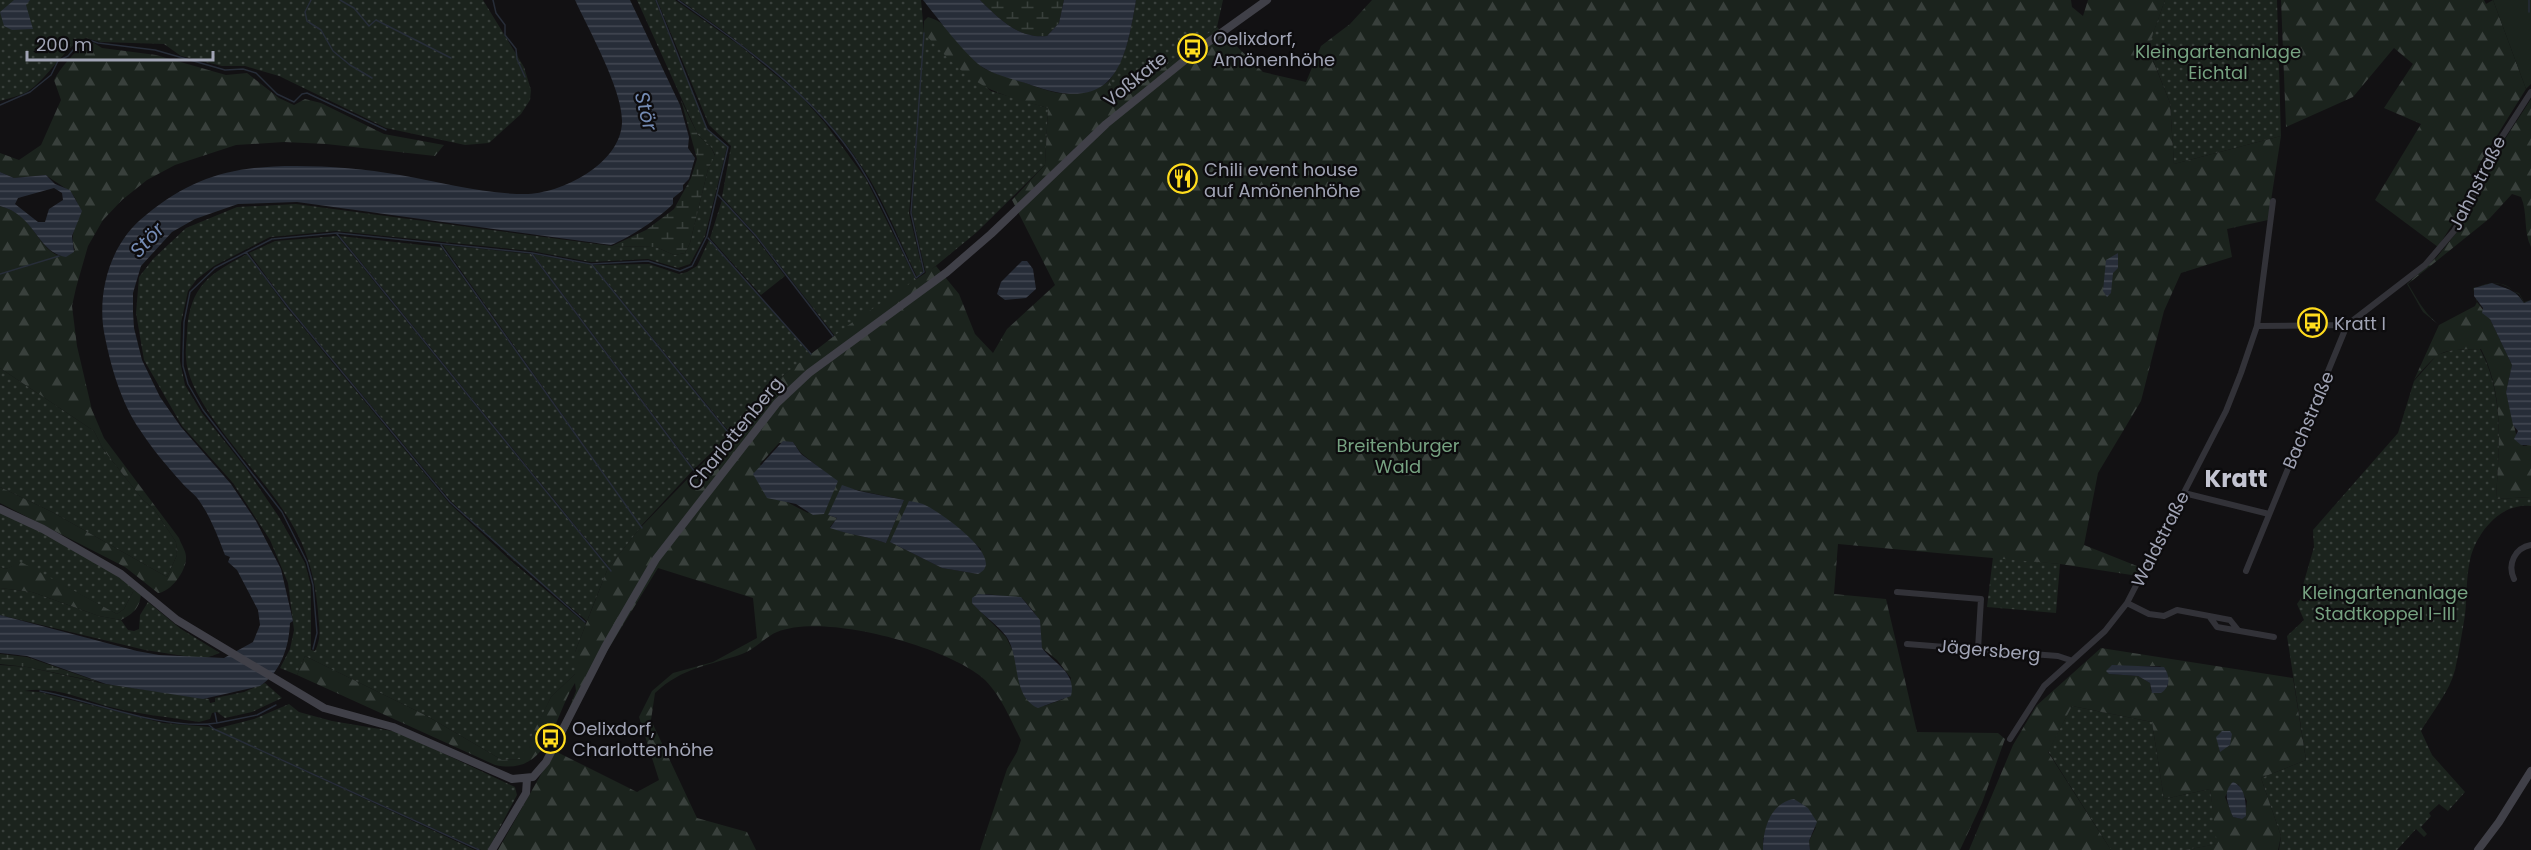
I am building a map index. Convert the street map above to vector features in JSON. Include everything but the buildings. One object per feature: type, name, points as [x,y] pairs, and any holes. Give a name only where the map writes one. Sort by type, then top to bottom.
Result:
[{"type":"main road","name":"Voßkate","points":[[1032,194],[1106,124],[1200,48],[1267,0]]},
{"type":"main road","name":"Charlottenberg","points":[[527,779],[536,775],[546,762],[578,698],[656,559],[777,403],[809,373],[953,268],[1032,194]]},
{"type":"main road","points":[[0,510],[43,530],[126,576],[177,620],[331,712],[393,728],[512,779],[527,779],[526,793],[492,850]]},
{"type":"main road","points":[[2478,850],[2499,822],[2531,771]]},
{"type":"street","name":"Jahnstraße","points":[[2347,325],[2407,280],[2440,248],[2471,202],[2482,168],[2531,92]]},
{"type":"street","name":"Waldstraße","points":[[2010,739],[2035,697],[2070,660],[2106,630],[2127,603],[2232,397],[2257,326],[2273,201]]},
{"type":"street","points":[[2257,326],[2347,325]]},
{"type":"street","name":"Bachstraße","points":[[2246,571],[2347,325]]},
{"type":"street","points":[[2184,493],[2269,513]]},
{"type":"street","points":[[2514,579],[2510,569],[2514,558],[2522,548],[2531,545]]},
{"type":"street","points":[[1897,592],[1981,599],[1983,603],[1978,649]]},
{"type":"street","points":[[2127,603],[2149,614],[2164,616],[2177,610],[2209,616],[2217,627],[2274,637]]},
{"type":"street","name":"Jägersberg","points":[[1907,644],[2058,656],[2070,660]]},
{"type":"green space","points":[[0,0],[483,0],[524,67],[531,90],[530,100],[521,114],[489,143],[465,145],[386,128],[279,76],[245,66],[222,66],[181,56],[164,44],[100,42],[86,38],[64,54],[34,87],[27,92],[0,101]]},
{"type":"green space","points":[[637,0],[655,0],[707,129],[727,147],[705,236],[690,264],[678,268],[648,259],[591,262],[531,251],[336,231],[270,237],[214,266],[197,279],[188,291],[181,323],[180,361],[185,385],[202,413],[245,467],[279,517],[305,563],[311,586],[311,650],[315,651],[319,636],[317,598],[303,546],[291,522],[272,494],[198,396],[186,358],[189,316],[197,292],[212,275],[247,254],[287,308],[449,503],[510,560],[586,624],[575,652],[575,674],[551,697],[521,759],[502,760],[427,716],[305,656],[297,675],[280,668],[290,649],[294,630],[288,583],[270,540],[233,483],[182,426],[144,360],[136,313],[139,277],[153,259],[186,228],[237,207],[296,204],[612,246],[656,247],[674,255],[685,253],[690,243],[708,169],[715,155],[711,147],[698,135]]},
{"type":"green space","points":[[657,0],[675,0],[739,45],[799,94],[825,123],[866,179],[916,280],[835,336],[757,236],[722,197],[731,146],[709,125]]},
{"type":"green space","points":[[680,0],[921,0],[924,33],[991,91],[1048,108],[1045,165],[977,232],[926,274],[912,213],[920,91],[909,213],[923,272],[917,277],[869,178],[851,150],[830,125],[808,101],[759,58]]},
{"type":"green space","points":[[980,0],[1064,0],[1059,23],[1047,36],[1037,36],[1010,26]]},
{"type":"green space","points":[[1136,0],[1223,0],[1217,27],[1119,101],[1109,81],[1124,53]]},
{"type":"green space","name":"Breitenburger Wald","points":[[1372,0],[2071,0],[2072,7],[2083,16],[2088,0],[2165,0],[2148,48],[2170,103],[2174,164],[2281,136],[2268,220],[2227,229],[2232,257],[2181,273],[2164,311],[2141,401],[2098,473],[2084,545],[2142,568],[2138,576],[2060,564],[1838,544],[1834,594],[1886,599],[1917,732],[1998,733],[2005,739],[1982,803],[1960,850],[1810,850],[1809,841],[1816,827],[1763,838],[1763,850],[980,850],[1007,769],[1021,740],[998,697],[979,675],[937,653],[881,635],[823,626],[798,627],[777,632],[742,654],[686,672],[665,684],[655,693],[651,720],[697,818],[747,832],[756,850],[498,850],[548,762],[576,691],[575,683],[555,727],[539,753],[528,762],[513,766],[495,765],[297,675],[305,656],[427,716],[502,760],[520,759],[551,697],[575,674],[575,652],[608,568],[641,527],[731,434],[767,388],[847,326],[936,266],[959,294],[975,334],[993,353],[1007,329],[1055,285],[1012,200],[1045,165],[1048,108],[992,90],[966,74],[924,33],[924,21],[928,17],[944,25],[975,61],[989,71],[1050,91],[1074,94],[1097,88],[1109,81],[1119,101],[1217,27],[1263,72],[1306,82],[1321,46],[1350,24]],"holes":[[[793,442],[801,453],[831,477],[808,513],[783,500],[760,464],[779,443]],[[847,488],[904,500],[886,543],[830,527],[837,518],[828,515]],[[957,527],[981,549],[978,574],[942,568],[890,542]],[[658,568],[753,598],[757,638],[713,662],[673,673],[652,691],[639,717],[659,780],[637,792],[557,752],[590,679]],[[986,594],[1022,598],[1037,617],[1042,648],[1057,660],[1071,678],[1064,699],[1044,706],[1024,694],[1013,651],[1006,637],[972,603]]]},
{"type":"green space","name":"Kleingartenanlage Eichtal","points":[[2165,0],[2277,0],[2281,136],[2174,164],[2170,103],[2148,47]]},
{"type":"green space","points":[[2281,0],[2484,0],[2486,4],[2493,0],[2526,89],[2478,166],[2467,201],[2438,247],[2375,200],[2421,124],[2384,108],[2413,64],[2394,48],[2353,97],[2286,127]]},
{"type":"green space","points":[[2493,0],[2531,0],[2531,84],[2526,89]]},
{"type":"green space","points":[[94,43],[102,48],[156,55],[226,75],[247,73],[279,98],[294,105],[305,99],[321,103],[384,134],[444,145],[435,156],[326,144],[284,142],[236,145],[175,165],[147,180],[122,200],[103,220],[88,246],[72,306],[77,346],[92,410],[104,438],[179,538],[185,552],[186,562],[177,580],[168,589],[158,593],[125,567],[0,503],[0,487],[52,512],[167,577],[177,555],[176,542],[154,509],[143,500],[103,449],[94,431],[0,368],[0,206],[21,216],[45,245],[59,256],[75,250],[73,234],[79,210],[71,192],[46,175],[14,178],[0,172],[0,153],[19,160],[41,145],[61,100],[54,80],[82,45]]},
{"type":"green space","points":[[2531,99],[2531,247],[2521,197],[2512,194],[2490,218],[2408,284],[2425,311],[2439,325],[2423,312],[2407,284],[2437,257],[2457,232],[2475,204],[2485,170]]},
{"type":"green space","points":[[681,100],[698,135],[711,147],[715,156],[708,169],[690,243],[685,253],[674,255],[656,247],[612,246],[646,230],[674,209],[691,178],[697,159]]},
{"type":"green space","points":[[722,200],[785,276],[761,295],[710,238]]},
{"type":"green space","points":[[337,236],[608,568],[587,621],[512,559],[451,501],[289,307],[249,253],[275,241]]},
{"type":"green space","points":[[340,236],[441,247],[641,527],[609,567]]},
{"type":"green space","points":[[709,240],[811,355],[766,388],[731,434],[593,265],[649,264],[679,274],[697,266]]},
{"type":"green space","points":[[443,245],[531,254],[693,470],[641,526]]},
{"type":"green space","points":[[533,254],[592,265],[730,435],[694,469]]},
{"type":"green space","points":[[2478,287],[2477,302],[2473,288]]},
{"type":"green space","points":[[2477,302],[2490,319],[2512,365],[2506,392],[2516,434],[2523,446],[2531,445],[2531,497],[2496,499],[2499,422],[2494,385],[2481,349],[2442,353],[2430,362],[2414,380],[2439,325],[2475,306]]},
{"type":"green space","name":"Kleingartenanlage Stadtkoppel I-III","points":[[2480,349],[2488,367],[2497,403],[2499,441],[2496,499],[2531,497],[2531,506],[2520,506],[2500,514],[2484,530],[2473,550],[2467,581],[2465,615],[2453,678],[2421,731],[2432,755],[2465,792],[2448,811],[2439,804],[2429,813],[2431,816],[2421,827],[2427,834],[2424,837],[2416,829],[2397,850],[2279,850],[2281,836],[2261,778],[2306,760],[2287,636],[2304,620],[2297,604],[2306,591],[2303,585],[2314,547],[2313,530],[2398,433],[2414,381],[2437,355],[2452,350]]},
{"type":"green space","points":[[0,368],[94,431],[103,449],[143,500],[154,509],[176,542],[177,555],[167,577],[52,512],[0,487]]},
{"type":"green space","points":[[0,511],[70,545],[120,576],[135,588],[124,609],[117,614],[21,563],[6,569],[0,567]]},
{"type":"green space","points":[[1993,557],[2060,564],[2056,613],[1987,607]]},
{"type":"green space","points":[[21,562],[117,614],[124,609],[135,588],[141,593],[138,606],[121,620],[99,616],[32,592],[0,588],[0,567],[6,569]]},
{"type":"green space","points":[[0,588],[32,592],[99,616],[121,620],[128,630],[134,631],[139,629],[140,615],[148,602],[181,629],[220,653],[203,659],[145,650],[0,615]]},
{"type":"green space","points":[[2101,648],[2293,678],[2306,760],[2261,778],[2281,836],[2278,850],[2185,850],[2217,844],[2210,789],[2164,799],[2152,722],[2072,706],[2048,752],[2111,850],[1969,850],[2013,745],[2036,706]],"holes":[[[2133,666],[2160,666],[2166,670],[2168,686],[2151,691],[2150,683],[2138,676],[2109,674]],[[2238,784],[2247,801],[2245,816],[2242,819],[2233,817],[2225,797],[2230,788]]]},
{"type":"green space","points":[[0,654],[27,657],[99,682],[27,667],[0,664]]},
{"type":"green space","points":[[0,665],[27,667],[105,684],[209,699],[210,703],[215,702],[215,698],[244,692],[265,683],[282,698],[252,712],[225,718],[217,712],[212,713],[210,719],[199,722],[117,709],[56,691],[24,691],[39,692],[163,723],[210,727],[475,850],[0,850]]},
{"type":"green space","points":[[289,704],[299,712],[332,721],[398,732],[515,787],[517,795],[488,850],[481,850],[215,729],[254,719]]},
{"type":"green space","points":[[2072,706],[2152,722],[2164,799],[2210,789],[2218,844],[2185,850],[2111,850],[2048,751]]},
{"type":"water","points":[[14,0],[30,0],[26,5],[33,29],[12,30],[4,26],[0,12]]},
{"type":"water","name":"Stör","points":[[575,0],[630,0],[680,105],[689,137],[688,148],[695,158],[689,179],[683,185],[683,190],[673,198],[673,204],[636,232],[611,245],[297,202],[238,204],[195,219],[172,232],[141,266],[133,293],[133,312],[134,328],[142,360],[160,397],[181,427],[231,484],[256,521],[281,569],[293,621],[290,623],[286,650],[273,674],[260,686],[203,699],[106,684],[27,656],[0,653],[0,615],[159,655],[224,658],[253,642],[260,625],[258,610],[237,570],[228,562],[230,557],[225,555],[204,508],[155,451],[133,419],[117,383],[106,344],[102,316],[105,284],[115,253],[134,226],[164,202],[198,182],[234,171],[274,167],[335,167],[400,175],[478,190],[525,194],[555,189],[587,174],[611,151],[619,137],[622,122],[621,109],[611,78]]},
{"type":"water","points":[[923,0],[980,0],[1019,31],[1047,36],[1059,23],[1064,0],[1136,0],[1132,24],[1120,64],[1110,79],[1097,89],[1080,94],[1059,92],[1031,85],[984,68],[961,47]]},
{"type":"water","points":[[0,172],[14,178],[46,175],[55,184],[70,190],[82,211],[72,236],[74,252],[66,257],[56,254],[21,217],[0,206]],"holes":[[[54,188],[62,193],[63,200],[49,209],[45,222],[38,222],[15,204],[18,198]]]},
{"type":"water","points":[[2118,253],[2118,268],[2113,273],[2111,293],[2107,297],[2103,291],[2106,260]]},
{"type":"water","points":[[1022,261],[1027,261],[1033,269],[1036,289],[1026,298],[1005,300],[997,294],[1001,282]]},
{"type":"water","points":[[2492,283],[2514,292],[2524,303],[2531,300],[2531,445],[2521,445],[2514,439],[2518,431],[2513,425],[2506,392],[2512,365],[2490,319],[2482,313],[2483,308],[2474,296],[2474,288]]},
{"type":"water","points":[[783,441],[793,442],[801,454],[838,481],[824,514],[813,515],[796,504],[767,498],[753,474]]},
{"type":"water","points":[[842,485],[859,491],[904,500],[886,543],[830,528],[837,518],[828,515]]},
{"type":"water","points":[[909,501],[927,506],[957,526],[979,548],[985,558],[985,567],[978,574],[942,568],[890,542]]},
{"type":"water","points":[[978,594],[1021,597],[1040,620],[1042,648],[1068,674],[1072,688],[1071,696],[1038,708],[1029,702],[1020,685],[1014,654],[1006,636],[972,603],[972,598]]},
{"type":"water","points":[[2112,665],[2164,667],[2168,684],[2161,693],[2152,693],[2150,683],[2138,676],[2109,674],[2106,671]]},
{"type":"water","points":[[2222,731],[2230,731],[2232,734],[2230,745],[2220,752],[2216,737]]},
{"type":"water","points":[[2233,782],[2241,788],[2244,796],[2246,816],[2242,819],[2233,817],[2228,803],[2227,794]]},
{"type":"water","points":[[1794,799],[1808,808],[1817,822],[1809,841],[1810,850],[1763,850],[1764,834],[1769,818],[1779,806]]},
{"type":"waterway","points":[[311,0],[305,12],[307,21],[321,30],[333,51],[350,65],[372,78]]},
{"type":"waterway","points":[[340,0],[354,8],[369,26],[376,20],[451,58]]},
{"type":"waterway","points":[[493,0],[496,13],[505,25],[505,35],[516,49],[517,59],[525,77]]},
{"type":"waterway","points":[[313,649],[317,633],[313,585],[307,562],[282,512],[203,410],[188,384],[183,366],[183,353],[184,322],[190,292],[215,268],[272,239],[337,233],[532,253],[591,264],[648,261],[680,271],[692,266],[707,236],[728,147],[707,129],[656,0]]},
{"type":"waterway","points":[[678,0],[758,58],[808,102],[830,126],[868,180],[916,278],[924,272],[911,213],[924,33]]},
{"type":"waterway","points":[[2529,0],[2529,12]]},
{"type":"waterway","points":[[0,105],[30,92],[51,75],[58,61],[68,56],[79,43],[89,40],[155,50],[225,70],[243,69],[256,73],[277,94],[294,102],[302,94],[307,93],[386,130]]},
{"type":"waterway","points":[[718,195],[756,236],[833,336]]},
{"type":"waterway","points":[[337,234],[611,571]]},
{"type":"waterway","points":[[708,238],[811,354]]},
{"type":"waterway","points":[[441,245],[642,528]]},
{"type":"waterway","points":[[246,252],[288,307],[450,502],[585,622]]},
{"type":"waterway","points":[[532,254],[695,472]]},
{"type":"waterway","points":[[0,274],[59,256]]},
{"type":"waterway","points":[[592,265],[731,436]]},
{"type":"waterway","points":[[40,691],[128,714],[174,723],[217,723]]},
{"type":"waterway","points":[[215,713],[217,723],[257,715],[276,705]]},
{"type":"waterway","points":[[208,724],[214,729],[479,850]]},
{"type":"place","name":"Oelixdorf, Amönenhöhe","points":[[1192,48]]},
{"type":"place","name":"Chili event house auf Amönenhöhe","points":[[1183,179]]},
{"type":"place","name":"Kratt I","points":[[2313,323]]},
{"type":"place","name":"Oelixdorf, Charlottenhöhe","points":[[551,738]]},
{"type":"district","name":"Kratt","points":[[2236,478]]}]
